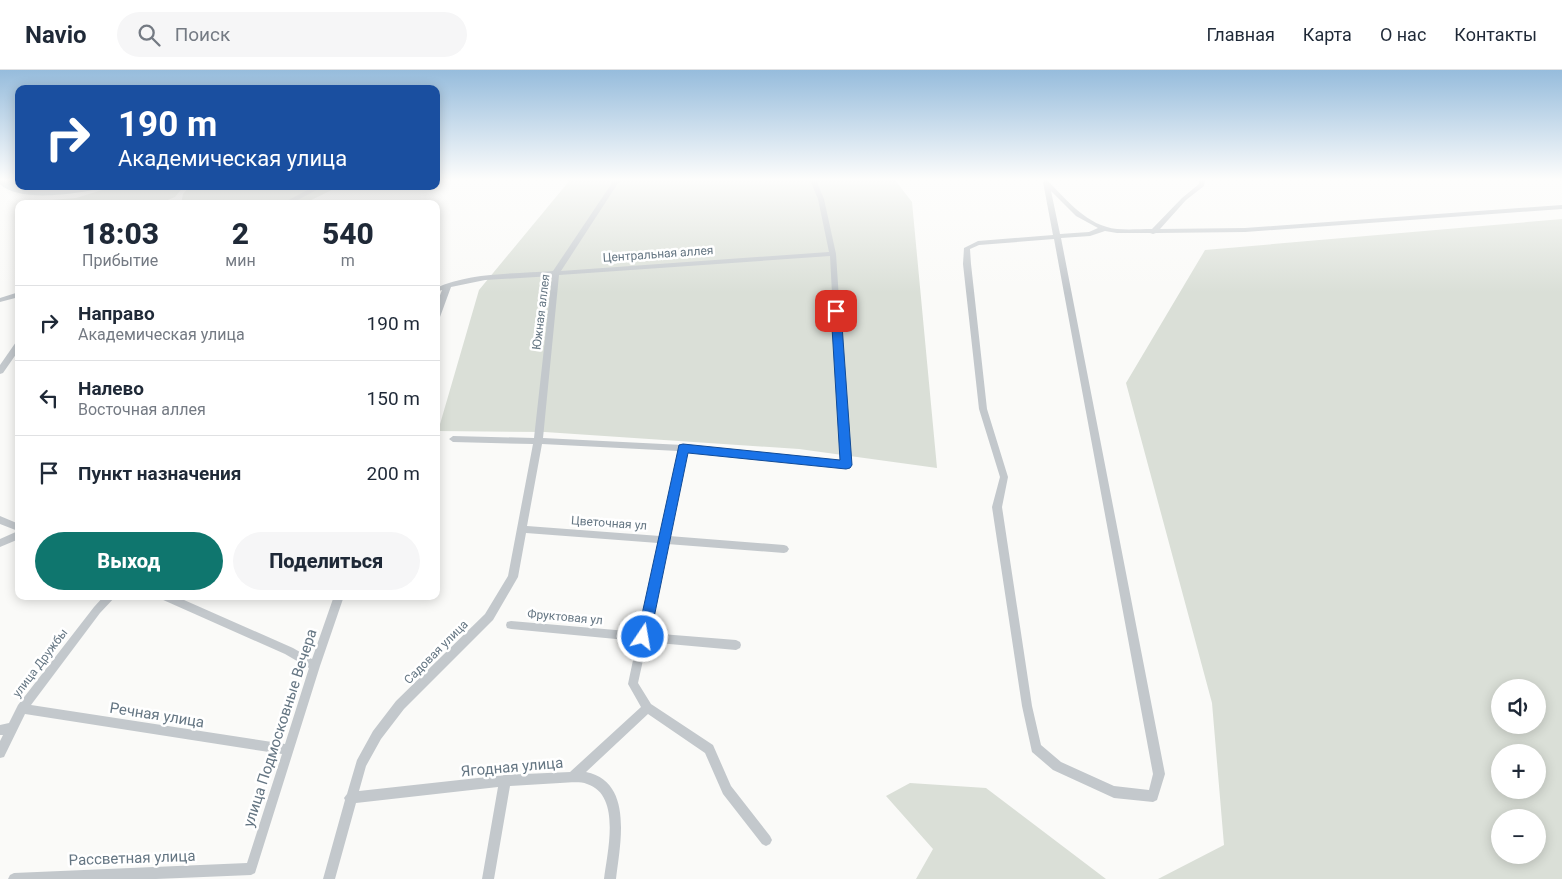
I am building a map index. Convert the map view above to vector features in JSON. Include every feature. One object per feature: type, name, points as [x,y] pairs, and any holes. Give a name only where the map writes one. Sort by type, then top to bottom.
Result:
[{"type":"street","name":"Южная аллея","points":[[538,438],[556,272],[592,218]]},
{"type":"street","points":[[452,440],[538,438],[683,448],[846,465],[833,254],[825,218]]},
{"type":"street","points":[[1053,218],[1057,237],[1159,774],[1153,796],[1114,792],[1057,766],[1036,748],[1027,706],[997,507],[1004,477],[983,409],[972,320],[967,248],[978,243],[1057,237],[1090,234],[1103,229]]},
{"type":"street","points":[[1083,218],[1103,229],[1117,232],[1153,232],[1245,230],[1414,218]]},
{"type":"street","points":[[1153,232],[1166,218]]},
{"type":"street","name":"Центральная аллея","points":[[440,289],[448,285],[486,278],[833,254]]},
{"type":"street","points":[[440,306],[448,285]]},
{"type":"street","points":[[0,300],[15,297]]},
{"type":"street","points":[[0,371],[15,350]]},
{"type":"street","name":"Садовая улица","points":[[329,879],[361,764],[377,735],[400,705],[489,617],[513,578],[538,438]]},
{"type":"street","points":[[683,448],[634,684],[646,708],[709,749],[727,790],[766,840]]},
{"type":"street","points":[[0,520],[15,526]]},
{"type":"street","name":"Цветочная ул","points":[[522,529],[784,549]]},
{"type":"street","points":[[0,544],[15,537]]},
{"type":"street","name":"улица Дружбы","points":[[0,753],[22,709],[97,610],[107,600]]},
{"type":"street","points":[[173,600],[289,651],[315,666]]},
{"type":"street","name":"улица Подмосковные Вечера","points":[[251,869],[338,600]]},
{"type":"street","name":"Фруктовая ул","points":[[511,625],[736,645]]},
{"type":"street","name":"Ягодная улица","points":[[350,798],[505,781],[572,777],[646,708]]},
{"type":"street","name":"Речная улица","points":[[22,709],[289,750]]},
{"type":"street","points":[[0,730],[12,728]]},
{"type":"street","points":[[572,777],[590,778],[604,787],[614,803],[616,818],[610,879]]},
{"type":"street","points":[[488,879],[505,781]]},
{"type":"street","name":"Рассветная улица","points":[[14,879],[251,869]]},
{"type":"shaded area","points":[[539,218],[913,218],[937,468],[799,449],[545,432],[440,431],[440,424],[479,290]]},
{"type":"shaded area","points":[[1562,219],[1562,879],[1158,879],[1224,845],[1212,703],[1126,383],[1205,250]]},
{"type":"shaded area","points":[[910,783],[986,788],[1106,879],[916,879],[933,849],[886,796]]},
{"type":"route","points":[[643,637],[683,448],[846,465],[836,311]]}]
